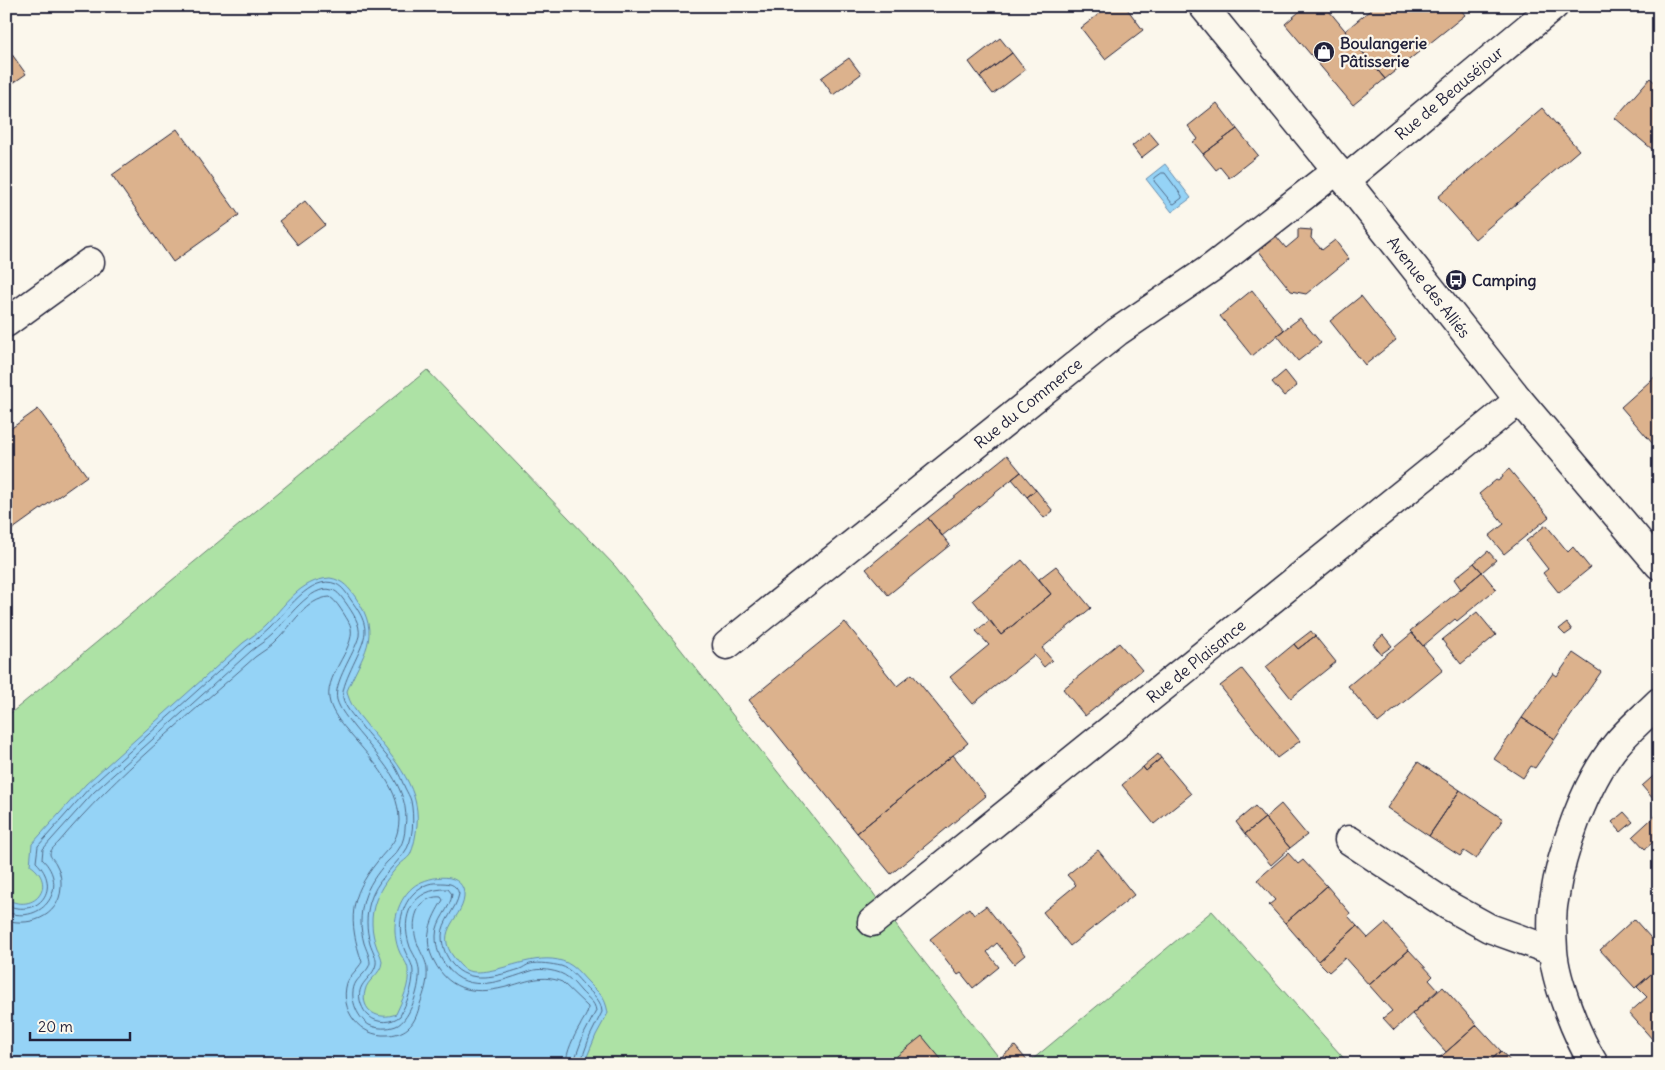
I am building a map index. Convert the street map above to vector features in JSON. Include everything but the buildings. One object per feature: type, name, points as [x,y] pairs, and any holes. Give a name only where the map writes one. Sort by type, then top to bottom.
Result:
[{"type":"street","name":"Avenue des Alliés","points":[[1203,6],[1341,175],[1519,400],[1659,565]]},
{"type":"street","name":"Rue de Beauséjour","points":[[1341,175],[1554,6]]},
{"type":"street","name":"Rue du Commerce","points":[[727,645],[1117,332],[1214,266],[1341,175]]},
{"type":"street","points":[[6,323],[90,262]]},
{"type":"street","name":"Rue de Plaisance","points":[[872,922],[1519,400]]},
{"type":"street","points":[[1594,1064],[1561,988],[1553,951],[1554,901],[1563,861],[1577,818],[1596,777],[1616,746],[1659,702]]},
{"type":"street","points":[[1349,840],[1449,906],[1489,928],[1553,951]]},
{"type":"green space","points":[[427,370],[615,566],[871,890],[901,932],[1004,1064],[6,1064],[6,717]]},
{"type":"green space","points":[[1212,911],[1349,1064],[1027,1064]]},
{"type":"water","points":[[1165,164],[1191,198],[1172,212],[1146,179]]},
{"type":"water","points":[[330,578],[342,583],[351,591],[364,612],[368,624],[369,635],[364,656],[347,691],[350,700],[357,713],[402,770],[414,796],[417,810],[416,832],[410,855],[392,873],[378,895],[374,906],[372,930],[382,962],[379,970],[366,987],[365,1004],[372,1013],[377,1015],[390,1016],[396,1014],[408,981],[407,966],[400,953],[395,936],[398,909],[407,893],[419,883],[434,878],[450,878],[461,885],[464,893],[463,902],[451,924],[447,940],[449,949],[463,968],[471,972],[482,972],[541,959],[563,961],[574,968],[601,995],[608,1013],[584,1064],[6,1064],[6,899],[17,903],[27,903],[40,895],[42,880],[38,872],[30,865],[32,844],[86,784],[243,643],[263,628],[293,595],[310,584]]},
{"type":"place","name":"Boulangerie Pâtisserie","points":[[1324,52]]},
{"type":"place","name":"Camping","points":[[1456,280]]}]
